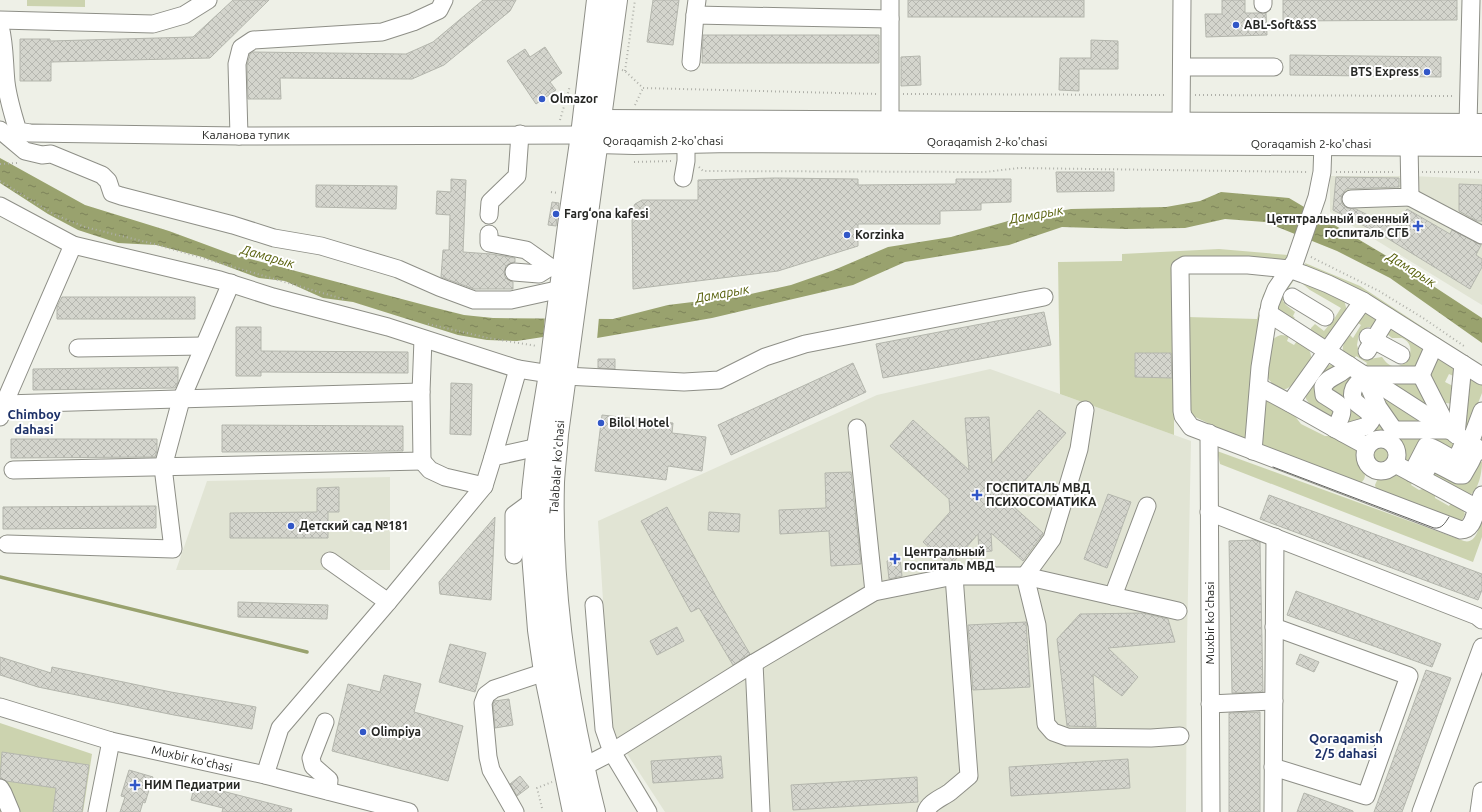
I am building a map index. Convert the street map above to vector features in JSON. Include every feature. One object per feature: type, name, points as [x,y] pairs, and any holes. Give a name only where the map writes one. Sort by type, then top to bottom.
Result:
[{"type":"main road","points":[[593,133],[598,0]]},
{"type":"main road","points":[[593,133],[616,0]]},
{"type":"main road","name":"Qoraqamish 2-ko'chasi","points":[[593,133],[890,123],[1182,124],[1241,134],[1323,144],[1482,145]]},
{"type":"main road","name":"Qoraqamish 2-ko'chasi","points":[[593,133],[634,143],[686,151],[1241,134],[1475,125]]},
{"type":"main road","name":"Talabalar ko'chasi","points":[[561,288],[587,204],[593,133]]},
{"type":"main road","name":"Talabalar ko'chasi","points":[[593,133],[561,288],[553,346],[557,375],[557,434],[553,481],[553,540],[556,595],[570,697],[583,767],[594,812]]},
{"type":"main road","name":"Talabalar ko'chasi","points":[[557,375],[538,447],[533,501],[532,542],[539,630],[545,672],[574,812]]},
{"type":"street","points":[[0,20],[153,24],[184,15],[208,0]]},
{"type":"street","points":[[239,136],[237,64],[240,48],[253,40],[382,32],[413,22],[442,5],[455,0]]},
{"type":"street","points":[[890,0],[890,123]]},
{"type":"street","points":[[1182,0],[1182,124]]},
{"type":"street","points":[[1471,0],[1476,19],[1468,96],[1475,125]]},
{"type":"street","points":[[691,62],[696,8],[890,19]]},
{"type":"street","name":"Каланова тупик","points":[[0,26],[4,44],[3,83],[18,131],[30,133],[239,136],[593,133]]},
{"type":"street","points":[[1182,68],[1274,67]]},
{"type":"street","points":[[0,130],[26,151],[42,155],[51,154],[102,175],[108,181],[112,193],[233,225],[274,238],[321,246],[398,269],[474,300],[511,300],[561,288]]},
{"type":"street","points":[[489,208],[517,176],[520,134]]},
{"type":"street","points":[[1254,451],[1258,387],[1270,304],[1276,288],[1295,261],[1317,197],[1322,172],[1323,144]]},
{"type":"street","points":[[1409,144],[1410,197]]},
{"type":"street","points":[[683,178],[686,151]]},
{"type":"street","points":[[1351,200],[1410,197],[1482,235]]},
{"type":"street","points":[[0,206],[73,245],[231,283],[273,297],[388,327],[424,331],[518,369],[557,375],[684,382],[719,380],[766,357],[805,344],[1044,297]]},
{"type":"street","points":[[489,234],[489,243],[526,250],[561,288]]},
{"type":"street","points":[[73,245],[2,410],[181,400],[420,392]]},
{"type":"street","points":[[1395,464],[1417,475],[1480,501],[1470,526],[1461,530],[1191,427],[1183,416],[1182,411],[1180,268],[1185,265],[1193,265],[1248,266],[1289,269],[1328,284],[1362,301],[1482,376]]},
{"type":"street","points":[[514,272],[539,274],[561,288]]},
{"type":"street","points":[[7,544],[173,548],[164,467],[181,400],[231,283]]},
{"type":"street","points":[[1292,297],[1318,308],[1297,332]]},
{"type":"street","points":[[1290,403],[1362,301]]},
{"type":"street","points":[[1268,313],[1364,375],[1470,438]]},
{"type":"street","points":[[1388,318],[1369,343],[1401,356]]},
{"type":"street","points":[[424,331],[420,392],[422,461],[430,470],[445,477],[484,486]]},
{"type":"street","points":[[78,348],[204,346]]},
{"type":"street","points":[[1421,375],[1434,346]]},
{"type":"street","points":[[1463,364],[1456,382],[1455,407],[1470,438]]},
{"type":"street","points":[[1339,431],[1343,413],[1342,408],[1324,395],[1323,387],[1328,380],[1343,373],[1349,365]]},
{"type":"street","points":[[265,775],[280,728],[388,602],[484,486],[518,369]]},
{"type":"street","points":[[1364,375],[1421,375]]},
{"type":"street","points":[[1364,375],[1391,435],[1397,450],[1395,464],[1388,470],[1382,471],[1374,469],[1366,460],[1365,454],[1367,446],[1378,439],[1391,435],[1470,438]]},
{"type":"street","points":[[1339,431],[1367,426],[1371,422],[1369,412],[1358,405],[1354,399],[1354,388],[1364,375]]},
{"type":"street","points":[[1421,375],[1470,438]]},
{"type":"street","points":[[1258,387],[1367,446]]},
{"type":"street","points":[[1085,410],[1079,450],[1052,539],[1025,576],[1037,625],[1046,724],[1053,732],[1067,737],[1151,738],[1180,736]]},
{"type":"street","points":[[1417,475],[1426,446],[1450,458],[1456,459],[1470,438],[1482,411]]},
{"type":"street","points":[[857,428],[874,592]]},
{"type":"street","name":"Muxbir ko'chasi","points":[[1209,434],[1211,812]]},
{"type":"street","points":[[493,457],[538,447]]},
{"type":"street","points":[[13,470],[422,461]]},
{"type":"street","points":[[1365,493],[1374,469]]},
{"type":"street","points":[[514,555],[514,515],[533,501]]},
{"type":"street","points":[[1113,596],[1147,506]]},
{"type":"street","points":[[1209,512],[1477,616],[1482,620]]},
{"type":"street","points":[[1273,812],[1275,537]]},
{"type":"street","points":[[330,561],[388,602]]},
{"type":"street","points":[[583,767],[612,752],[754,663],[874,592],[954,576],[1025,576],[1178,611]]},
{"type":"street","points":[[926,812],[937,799],[948,793],[969,776],[954,576]]},
{"type":"street","points":[[594,605],[604,729],[612,752],[648,812]]},
{"type":"street","points":[[1273,767],[1366,796],[1409,676],[1274,627]]},
{"type":"street","points":[[1421,812],[1482,647]]},
{"type":"street","points":[[754,663],[761,812]]},
{"type":"street","points":[[515,812],[491,770],[488,757],[483,703],[486,695],[494,689],[545,672]]},
{"type":"street","points":[[1210,704],[1274,701]]},
{"type":"street","name":"Muxbir ko'chasi","points":[[0,707],[111,741],[265,775],[409,812]]},
{"type":"street","points":[[325,722],[312,758],[313,766],[328,780],[328,791]]},
{"type":"street","points":[[97,812],[111,741]]},
{"type":"street","points":[[0,788],[11,812]]},
{"type":"street","points":[[1479,812],[1482,790]]},
{"type":"path","points":[[635,0],[625,71],[643,88],[890,94],[1468,96]]},
{"type":"path","points":[[635,106],[643,88]]},
{"type":"path","points":[[634,162],[686,151],[703,171],[984,172],[1019,168],[1322,172]]},
{"type":"path","points":[[0,181],[55,215],[85,227],[158,245],[348,301]]},
{"type":"path","points":[[424,331],[553,346]]},
{"type":"path","points":[[542,808],[537,788],[556,780]]},
{"type":"shaded area","points":[[27,0],[85,0],[85,7],[27,6]]},
{"type":"shaded area","name":"Цетнтральный военный госпиталь СГБ","points":[[1330,176],[1410,176],[1482,179],[1482,305],[1330,212]]},
{"type":"shaded area","points":[[1219,249],[1288,255],[1290,260],[1265,259],[1186,261],[1174,406],[1174,435],[1060,394],[1058,262],[1122,261],[1122,254]]},
{"type":"shaded area","points":[[1305,263],[1360,286],[1482,366],[1482,371],[1306,266]]},
{"type":"shaded area","points":[[1275,275],[1248,439],[1241,439],[1189,414],[1187,317],[1257,319],[1263,295]]},
{"type":"shaded area","points":[[1292,276],[1344,300],[1347,311],[1327,338],[1322,338],[1311,331],[1311,328],[1315,324],[1324,331],[1341,308],[1310,290],[1298,280],[1294,280],[1286,292],[1283,301],[1295,312],[1293,316],[1295,318],[1293,319],[1277,311],[1276,304]]},
{"type":"shaded area","points":[[1366,313],[1380,318],[1376,327],[1368,327],[1359,334],[1357,345],[1360,355],[1369,359],[1382,357],[1388,364],[1395,366],[1401,365],[1406,361],[1410,355],[1408,343],[1402,338],[1392,338],[1387,334],[1389,326],[1426,347],[1417,370],[1365,367],[1367,363],[1356,356],[1354,359],[1343,352],[1343,345],[1345,341],[1350,335],[1353,338],[1361,325],[1358,323]]},
{"type":"shaded area","points":[[1281,335],[1289,336],[1287,341],[1294,345],[1297,341],[1302,344],[1309,350],[1311,355],[1311,358],[1293,385],[1286,389],[1276,386],[1268,378],[1272,342],[1275,338]]},
{"type":"shaded area","points":[[1438,355],[1459,365],[1458,378],[1449,374],[1445,382],[1455,387],[1454,404],[1446,403],[1446,409],[1453,410],[1452,422],[1427,381]]},
{"type":"shaded area","points":[[1332,364],[1343,368],[1324,377],[1336,408],[1334,420],[1312,407],[1306,399],[1306,394],[1327,366]]},
{"type":"shaded area","name":"Центральный госпиталь МВД","points":[[990,369],[1191,441],[1187,640],[1186,812],[665,812],[611,727],[598,521],[877,395]]},
{"type":"shaded area","points":[[1351,375],[1358,380],[1352,384],[1368,419],[1347,427],[1328,387]]},
{"type":"shaded area","points":[[1468,376],[1482,382],[1482,393],[1467,432],[1462,430]]},
{"type":"shaded area","points":[[1382,378],[1416,381],[1434,412]]},
{"type":"shaded area","points":[[1363,382],[1387,430],[1383,433],[1365,437],[1369,408],[1357,390]]},
{"type":"shaded area","points":[[1376,392],[1426,426],[1398,423]]},
{"type":"shaded area","points":[[1265,399],[1294,415],[1301,424],[1325,436],[1333,436],[1357,449],[1359,460],[1365,475],[1363,481],[1360,484],[1263,446]]},
{"type":"shaded area","points":[[1440,433],[1456,442],[1454,455],[1410,463],[1403,459],[1403,448],[1398,437]]},
{"type":"shaded area","points":[[1377,446],[1383,446],[1388,451],[1386,460],[1383,462],[1377,462],[1372,457],[1372,451]]},
{"type":"shaded area","points":[[1217,451],[1464,541],[1474,538],[1482,520],[1482,537],[1473,562],[1220,464]]},
{"type":"shaded area","points":[[1477,459],[1482,462],[1481,475],[1476,489],[1470,495],[1429,473]]},
{"type":"shaded area","points":[[1395,472],[1413,481],[1411,485],[1419,490],[1426,488],[1435,495],[1435,498],[1449,506],[1451,503],[1463,510],[1465,514],[1462,520],[1459,521],[1376,489],[1375,485],[1379,476],[1388,475]]},
{"type":"shaded area","name":"Детский сад №181","points":[[390,477],[390,570],[176,570],[207,481]]},
{"type":"shaded area","points":[[0,723],[92,754],[83,812],[0,812]]},
{"type":"water","points":[[0,158],[85,205],[169,231],[231,254],[464,315],[493,318],[613,319],[668,305],[742,296],[791,285],[834,270],[888,247],[951,237],[1019,218],[1071,209],[1166,207],[1200,201],[1221,192],[1289,198],[1395,261],[1482,318],[1482,343],[1390,278],[1337,251],[1265,222],[1225,219],[1185,228],[1125,229],[1062,227],[1009,245],[905,262],[853,285],[712,318],[597,338],[543,337],[517,341],[487,340],[458,335],[353,302],[323,298],[285,281],[259,278],[202,257],[156,245],[118,243],[78,230],[48,214],[0,183]]},
{"type":"pier","points":[[545,316],[599,317],[597,340],[543,339]]},
{"type":"building","points":[[233,0],[269,0],[210,58],[51,62],[51,81],[20,81],[20,39],[50,39],[50,41],[193,37]]},
{"type":"building","points":[[483,0],[516,0],[510,11],[444,65],[412,79],[280,78],[281,99],[248,99],[247,65],[250,54],[253,52],[406,54],[433,42]]},
{"type":"building","points":[[653,0],[679,0],[673,45],[647,42]]},
{"type":"building","points":[[908,0],[1084,0],[1084,17],[908,17]]},
{"type":"building","name":"ABL-Soft&SS","points":[[1222,0],[1245,0],[1245,13],[1266,13],[1267,35],[1206,37],[1205,14],[1222,14]]},
{"type":"building","points":[[1283,0],[1457,0],[1457,20],[1283,21]]},
{"type":"building","points":[[703,35],[879,35],[879,63],[702,63]]},
{"type":"building","points":[[1091,40],[1118,41],[1118,69],[1079,69],[1079,91],[1059,90],[1060,58],[1091,58]]},
{"type":"building","points":[[545,47],[562,73],[550,82],[556,90],[536,104],[507,61],[525,49],[530,57]]},
{"type":"building","points":[[1290,55],[1441,57],[1441,77],[1290,75]]},
{"type":"building","points":[[920,56],[921,85],[901,86],[901,57]]},
{"type":"building","points":[[1056,172],[1114,172],[1114,191],[1057,192]]},
{"type":"building","points":[[1336,177],[1399,178],[1399,187],[1346,189],[1342,195],[1342,204],[1347,208],[1356,209],[1395,229],[1407,209],[1450,234],[1452,230],[1481,245],[1476,255],[1482,259],[1482,267],[1470,289],[1382,235],[1333,210]]},
{"type":"building","points":[[775,178],[858,179],[858,185],[956,184],[956,179],[1011,179],[1011,202],[981,203],[981,210],[940,211],[940,224],[858,224],[858,246],[778,271],[633,289],[632,210],[635,204],[642,200],[698,200],[698,180]]},
{"type":"building","points":[[451,179],[466,180],[463,252],[491,254],[515,258],[515,262],[506,266],[504,272],[505,277],[513,282],[513,289],[474,289],[441,277],[443,250],[449,250],[450,215],[436,214],[437,191],[451,192]]},
{"type":"building","points":[[1459,184],[1482,185],[1482,221],[1477,221],[1459,211]]},
{"type":"building","points":[[316,185],[397,186],[396,209],[316,207]]},
{"type":"building","name":"Farg‘ona kafesi","points":[[552,202],[559,203],[556,226],[548,225]]},
{"type":"building","points":[[62,297],[195,297],[195,319],[57,319],[57,307]]},
{"type":"building","points":[[1044,312],[1051,345],[883,378],[876,344]]},
{"type":"building","points":[[236,327],[261,327],[261,351],[408,352],[408,373],[261,372],[261,376],[236,376]]},
{"type":"building","points":[[1135,353],[1171,353],[1172,378],[1135,377]]},
{"type":"building","points":[[598,359],[615,359],[615,369],[598,368]]},
{"type":"building","points":[[853,363],[866,392],[731,455],[718,425]]},
{"type":"building","points":[[178,367],[178,382],[175,388],[33,390],[33,369]]},
{"type":"building","points":[[451,383],[472,384],[471,435],[450,434]]},
{"type":"building","points":[[1039,410],[1066,433],[1013,494],[1014,507],[1043,534],[1023,561],[991,533],[992,551],[979,552],[978,534],[950,566],[923,542],[950,512],[949,499],[890,446],[913,420],[969,470],[965,418],[989,417],[992,464]]},
{"type":"building","points":[[602,415],[673,423],[672,433],[706,437],[702,471],[668,466],[666,480],[595,471]]},
{"type":"building","points":[[222,425],[403,426],[403,451],[222,452]]},
{"type":"building","points":[[11,439],[157,439],[157,451],[155,457],[11,458]]},
{"type":"building","points":[[851,472],[861,564],[831,566],[829,531],[780,534],[779,510],[826,508],[825,473]]},
{"type":"building","points":[[339,487],[339,512],[328,512],[328,538],[230,538],[230,513],[317,512],[317,488]]},
{"type":"building","points":[[1108,494],[1131,502],[1107,568],[1084,559]]},
{"type":"building","points":[[1269,495],[1482,574],[1482,590],[1478,600],[1260,519]]},
{"type":"building","points":[[156,506],[156,528],[3,529],[3,507]]},
{"type":"building","points":[[667,507],[717,598],[750,654],[733,665],[699,608],[691,612],[641,521]]},
{"type":"building","points":[[709,512],[740,514],[739,532],[708,530]]},
{"type":"building","points":[[495,517],[491,600],[440,594],[439,582]]},
{"type":"building","points":[[1254,540],[1260,542],[1263,692],[1232,693],[1229,541]]},
{"type":"building","points":[[900,559],[902,576],[889,579],[887,561]]},
{"type":"building","points":[[1296,591],[1441,644],[1432,667],[1287,615]]},
{"type":"building","points":[[238,602],[328,605],[327,619],[238,617]]},
{"type":"building","points":[[1143,613],[1168,619],[1175,642],[1108,648],[1138,677],[1122,696],[1093,674],[1096,727],[1067,726],[1057,639],[1080,614]]},
{"type":"building","points":[[1026,622],[1030,687],[973,690],[968,625]]},
{"type":"building","points":[[677,627],[684,641],[657,655],[650,641]]},
{"type":"building","points":[[450,644],[486,653],[475,692],[439,682]]},
{"type":"building","points":[[1300,654],[1319,662],[1314,672],[1296,664]]},
{"type":"building","points":[[0,657],[51,673],[52,667],[171,692],[256,707],[252,729],[174,715],[38,687],[0,675]]},
{"type":"building","points":[[1426,670],[1451,678],[1402,812],[1374,812]]},
{"type":"building","points":[[384,675],[421,684],[414,712],[463,726],[448,781],[332,751],[348,684],[380,692]]},
{"type":"building","points":[[509,699],[513,725],[495,728],[494,701]]},
{"type":"building","points":[[1260,712],[1260,812],[1229,812],[1229,713]]},
{"type":"building","points":[[2,752],[89,765],[82,812],[53,812],[56,788],[6,781],[0,778]]},
{"type":"building","points":[[721,756],[723,778],[653,783],[651,761]]},
{"type":"building","points":[[1128,759],[1130,788],[1011,796],[1009,767]]},
{"type":"building","points":[[129,770],[153,777],[145,803],[143,802],[140,812],[120,812],[125,797],[121,796]]},
{"type":"building","points":[[520,776],[529,787],[517,796],[510,784]]},
{"type":"building","points":[[917,777],[918,802],[793,810],[791,785]]},
{"type":"building","points":[[195,784],[292,809],[291,812],[222,812],[223,808],[191,800]]},
{"type":"building","points":[[1304,793],[1353,811],[1353,812],[1297,812]]},
{"type":"waterway","points":[[0,577],[307,652]]},
{"type":"tram line","points":[[1273,467],[1434,528],[1441,527],[1449,517]]},
{"type":"place","name":"ABL-Soft&SS","points":[[1236,25]]},
{"type":"place","name":"BTS Express","points":[[1427,72]]},
{"type":"place","name":"Olmazor","points":[[542,99]]},
{"type":"place","name":"Farg‘ona kafesi","points":[[556,214]]},
{"type":"place","name":"Цетнтральный военный госпиталь СГБ","points":[[1418,226]]},
{"type":"place","name":"Korzinka","points":[[847,235]]},
{"type":"place","name":"Bilol Hotel","points":[[601,423]]},
{"type":"place","name":"ГОСПИТАЛЬ МВД ПСИХОСОМАТИКА","points":[[977,495]]},
{"type":"place","name":"Детский сад №181","points":[[291,526]]},
{"type":"place","name":"Центральный госпиталь МВД","points":[[895,559]]},
{"type":"place","name":"Olimpiya","points":[[363,732]]},
{"type":"place","name":"НИМ Педиатрии","points":[[135,785]]},
{"type":"district","name":"Chimboy dahasi","points":[[34,422]]},
{"type":"district","name":"Qoraqamish 2/5 dahasi","points":[[1346,746]]},
{"type":"water label","name":"Дамарык","points":[[1036,214]]},
{"type":"water label","name":"Дамарык","points":[[268,256]]},
{"type":"water label","name":"Дамарык","points":[[1412,269]]},
{"type":"water label","name":"Дамарык","points":[[722,293]]}]
